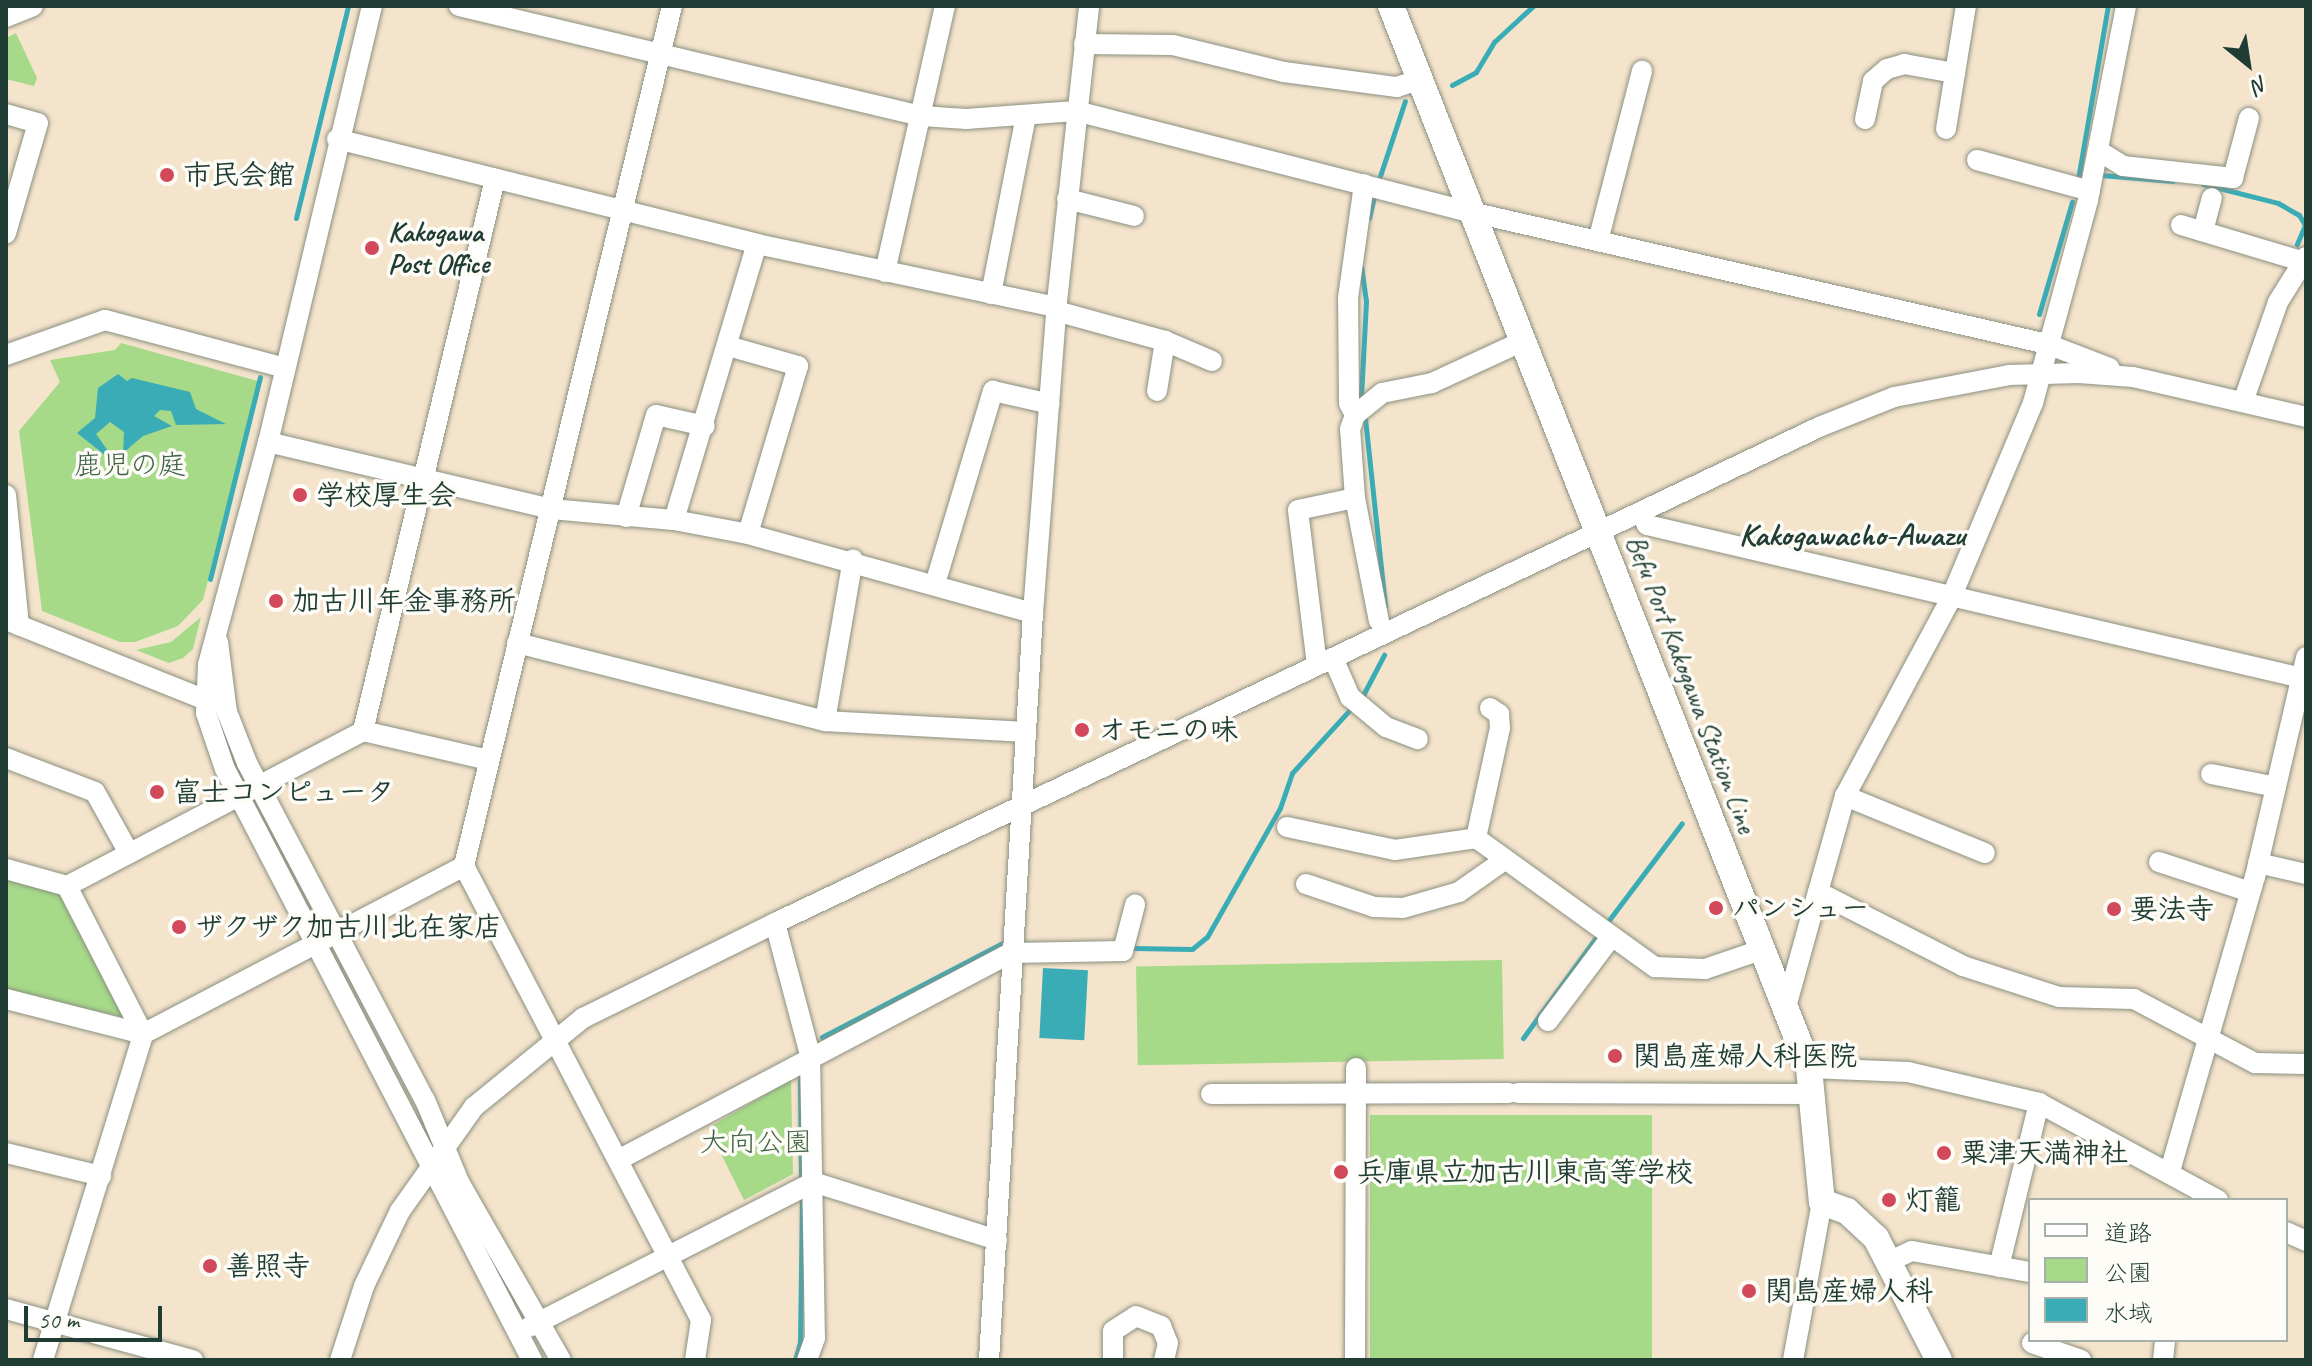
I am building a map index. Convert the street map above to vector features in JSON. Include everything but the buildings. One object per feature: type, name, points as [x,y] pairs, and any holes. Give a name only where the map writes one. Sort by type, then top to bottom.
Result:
[{"type":"main road","name":"Befu Port Kakogawa Station Line","points":[[1391,6],[1809,1068],[1814,1094],[1822,1202]]},
{"type":"main road","points":[[1822,1202],[1863,1223],[1888,1262],[1939,1360]]},
{"type":"street","points":[[372,6],[337,139],[268,442],[205,695],[214,745],[238,794],[327,938],[444,1143],[460,1184],[561,1360]]},
{"type":"street","points":[[459,6],[537,15],[659,57],[922,116],[1026,116],[1076,111],[1472,212],[2047,344],[2133,377],[2306,417]]},
{"type":"street","points":[[672,6],[464,866],[620,1159],[701,1320],[695,1360]]},
{"type":"street","points":[[885,272],[945,6]]},
{"type":"street","points":[[989,1360],[1033,613],[1067,199],[1089,6]]},
{"type":"street","points":[[1946,129],[1946,72],[1966,6]]},
{"type":"street","points":[[1786,1007],[1845,796],[1951,598],[2033,403],[2090,191],[2126,6]]},
{"type":"street","points":[[1084,44],[1173,45],[1284,72],[1397,87],[1420,79]]},
{"type":"street","points":[[1865,119],[1873,81],[1887,69],[1904,64],[1946,72]]},
{"type":"street","points":[[1598,241],[1642,71]]},
{"type":"street","points":[[6,114],[38,123],[6,233]]},
{"type":"street","points":[[991,294],[1026,116]]},
{"type":"street","points":[[2099,151],[2123,166],[2233,178],[2254,142],[2249,118]]},
{"type":"street","points":[[337,139],[757,244],[1057,309],[1165,341],[1212,361]]},
{"type":"street","points":[[1977,160],[2090,191]]},
{"type":"street","points":[[363,731],[495,179]]},
{"type":"street","points":[[1364,184],[1348,298],[1349,403],[1362,407],[1432,383],[1523,341]]},
{"type":"street","points":[[2203,231],[2212,198]]},
{"type":"street","points":[[1067,199],[1134,216]]},
{"type":"street","points":[[2181,225],[2305,259],[2278,302],[2243,402]]},
{"type":"street","points":[[674,520],[705,426],[757,244]]},
{"type":"street","points":[[6,355],[105,320],[285,368]]},
{"type":"street","points":[[1157,391],[1165,341]]},
{"type":"street","points":[[728,346],[798,366],[748,534]]},
{"type":"street","points":[[340,1360],[364,1286],[405,1201],[444,1143],[474,1107],[555,1038],[609,1003],[1597,532],[1894,397],[1975,379],[2040,373],[2133,377]]},
{"type":"street","points":[[935,584],[993,391],[1050,404]]},
{"type":"street","points":[[1362,407],[1350,429],[1355,498],[1379,621]]},
{"type":"street","points":[[626,517],[656,415],[705,426]]},
{"type":"street","points":[[268,442],[551,509],[674,520],[748,534],[853,559],[1033,613]]},
{"type":"street","points":[[6,495],[13,623],[174,687],[205,695],[227,712]]},
{"type":"street","points":[[1355,498],[1298,510],[1325,661],[1350,697],[1367,713],[1418,739]]},
{"type":"street","points":[[1641,512],[1647,525],[2304,678]]},
{"type":"street","points":[[825,721],[853,559]]},
{"type":"street","points":[[218,642],[227,712],[258,785],[430,1162],[532,1360]]},
{"type":"street","points":[[517,643],[825,721],[1026,732]]},
{"type":"street","points":[[2170,1171],[2258,863],[2304,678],[2306,657]]},
{"type":"street","points":[[205,695],[222,676]]},
{"type":"street","points":[[1476,838],[1500,728],[1499,714],[1490,708]]},
{"type":"street","points":[[6,869],[67,886],[363,731],[489,760]]},
{"type":"street","points":[[6,758],[95,792],[129,853]]},
{"type":"street","points":[[2211,774],[2276,787]]},
{"type":"street","points":[[1845,796],[1938,842],[1985,853]]},
{"type":"street","points":[[1287,827],[1395,850],[1476,838],[1503,861],[1655,967],[1678,972],[1705,969],[1761,950]]},
{"type":"street","points":[[1306,884],[1374,907],[1403,908],[1459,892],[1503,861]]},
{"type":"street","points":[[2159,862],[2250,892]]},
{"type":"street","points":[[2258,863],[2306,874]]},
{"type":"street","points":[[6,999],[143,1034],[464,866]]},
{"type":"street","points":[[43,1360],[52,1320],[101,1176],[143,1034],[67,886]]},
{"type":"street","points":[[1818,892],[1963,966],[2059,997],[2134,999],[2208,1041],[2255,1063],[2306,1064]]},
{"type":"street","points":[[620,1159],[810,1055],[1011,953],[1123,951],[1135,905]]},
{"type":"street","points":[[775,923],[810,1055],[815,1338],[807,1360]]},
{"type":"street","points":[[1548,1021],[1606,931]]},
{"type":"street","points":[[1355,1360],[1356,1068]]},
{"type":"street","points":[[1809,1068],[1908,1072],[2039,1103],[2170,1171],[2211,1198]]},
{"type":"street","points":[[1211,1094],[1814,1094]]},
{"type":"street","points":[[1999,1267],[2039,1103]]},
{"type":"street","points":[[6,1153],[101,1176]]},
{"type":"street","points":[[518,1333],[813,1182],[997,1240]]},
{"type":"street","points":[[1793,1360],[1822,1202]]},
{"type":"street","points":[[1888,1262],[1912,1251],[2028,1272]]},
{"type":"street","points":[[6,1309],[192,1360]]},
{"type":"street","points":[[1113,1360],[1113,1331],[1136,1316],[1161,1326],[1168,1343],[1164,1360]]},
{"type":"street","points":[[2031,1348],[2081,1360]]},
{"type":"green space","points":[[16,33],[37,78],[34,86],[6,79],[6,38]]},
{"type":"green space","name":"鹿児の庭","points":[[121,343],[258,381],[203,600],[178,626],[135,642],[120,642],[42,611],[19,431],[60,382],[50,360],[115,350]]},
{"type":"green space","points":[[201,617],[193,649],[183,658],[169,663],[136,650],[171,642]]},
{"type":"green space","points":[[6,879],[59,893],[123,1017],[6,990]]},
{"type":"green space","points":[[1502,960],[1504,1059],[1138,1065],[1136,966]]},
{"type":"green space","name":"大向公園","points":[[791,1080],[793,1174],[744,1200],[708,1128]]},
{"type":"green space","points":[[1370,1115],[1652,1115],[1652,1360],[1370,1360]]},
{"type":"water","points":[[118,374],[127,381],[132,378],[190,392],[196,409],[226,424],[176,425],[171,411],[160,410],[154,416],[172,426],[143,436],[123,453],[124,432],[110,422],[96,434],[111,455],[106,456],[77,433],[95,418],[98,388]]},
{"type":"water","points":[[1043,968],[1088,970],[1084,1040],[1039,1038]]},
{"type":"waterway","points":[[296,218],[348,6]]},
{"type":"waterway","points":[[1452,85],[1476,72],[1494,42],[1533,6]]},
{"type":"waterway","points":[[2078,179],[2108,6]]},
{"type":"waterway","points":[[1380,176],[1405,101]]},
{"type":"waterway","points":[[2101,175],[2173,181]]},
{"type":"waterway","points":[[2203,184],[2278,203],[2299,215],[2305,225],[2297,244]]},
{"type":"waterway","points":[[1369,218],[1374,196]]},
{"type":"waterway","points":[[2039,314],[2072,202]]},
{"type":"waterway","points":[[1361,267],[1366,301],[1361,397]]},
{"type":"waterway","points":[[210,579],[260,377]]},
{"type":"waterway","points":[[1365,418],[1385,606]]},
{"type":"waterway","points":[[1361,699],[1384,655]]},
{"type":"waterway","points":[[1133,948],[1192,949],[1207,937],[1280,808],[1292,773],[1354,705]]},
{"type":"waterway","points":[[1606,924],[1682,823]]},
{"type":"waterway","points":[[1523,1038],[1600,932]]},
{"type":"waterway","points":[[822,1037],[1001,944]]},
{"type":"waterway","points":[[800,1076],[801,1177]]},
{"type":"waterway","points":[[795,1360],[800,1342],[802,1197]]},
{"type":"place","name":"市民会館","points":[[167,175]]},
{"type":"place","name":"Kakogawa Post Office","points":[[372,248]]},
{"type":"place","name":"学校厚生会","points":[[300,495]]},
{"type":"place","name":"加古川年金事務所","points":[[276,601]]},
{"type":"place","name":"オモニの味","points":[[1082,730]]},
{"type":"place","name":"富士コンピュータ","points":[[157,792]]},
{"type":"place","name":"パンシュー","points":[[1716,908]]},
{"type":"place","name":"要法寺","points":[[2114,909]]},
{"type":"place","name":"ザクザク加古川北在家店","points":[[179,927]]},
{"type":"place","name":"関島産婦人科医院","points":[[1615,1056]]},
{"type":"place","name":"粟津天満神社","points":[[1944,1153]]},
{"type":"place","name":"兵庫県立加古川東高等学校","points":[[1341,1172]]},
{"type":"place","name":"灯籠","points":[[1889,1200]]},
{"type":"place","name":"善照寺","points":[[210,1266]]},
{"type":"place","name":"関島産婦人科","points":[[1749,1291]]},
{"type":"district","name":"Kakogawacho-Awazu","points":[[1852,535]]}]
